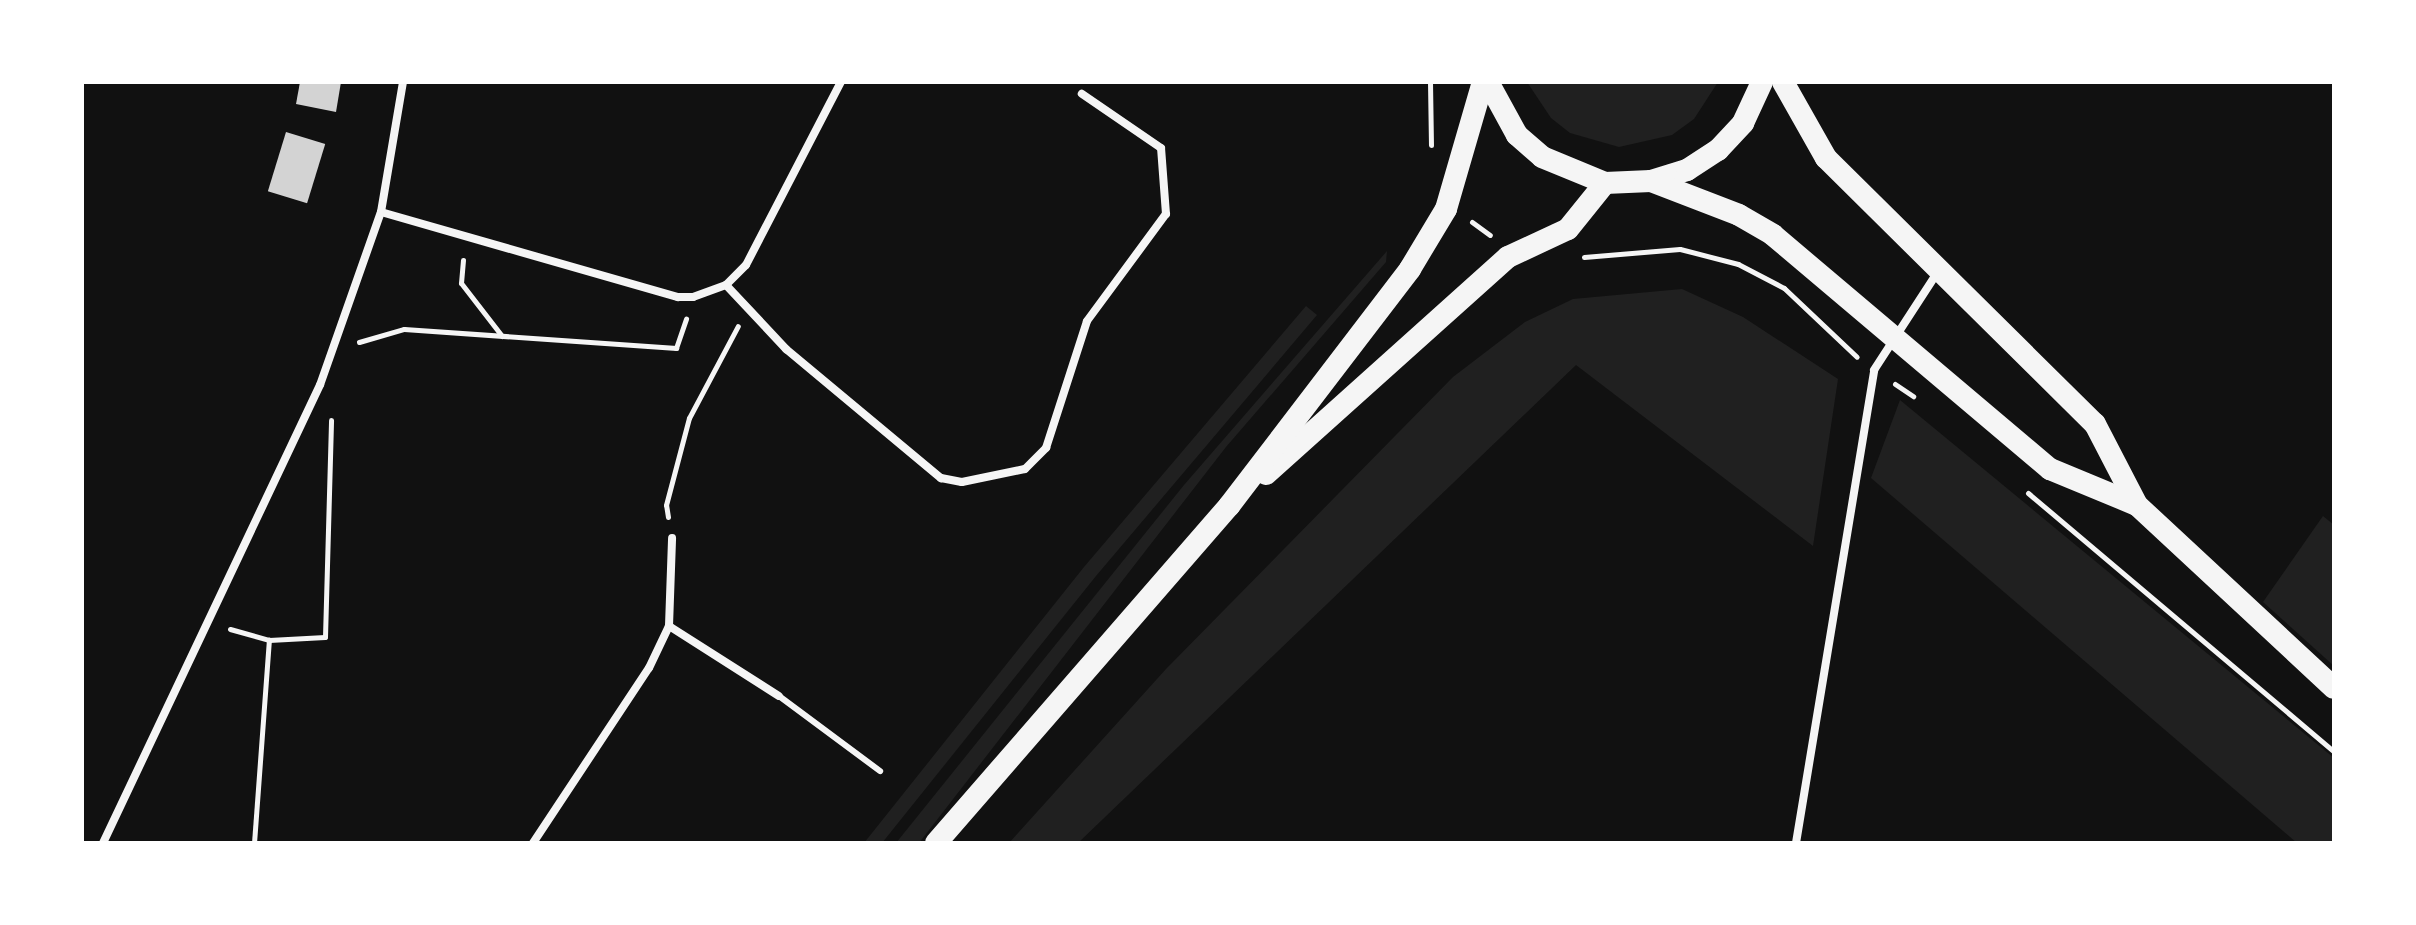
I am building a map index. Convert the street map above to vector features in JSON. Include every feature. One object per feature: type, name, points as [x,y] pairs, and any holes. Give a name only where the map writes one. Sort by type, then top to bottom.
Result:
[{"type":"highway","points":[[1486,82],[1517,135],[1542,157],[1572,174],[1605,183],[1651,181],[1687,170],[1718,150],[1743,123],[1762,82]]},
{"type":"highway","points":[[936,843],[1229,506],[1410,269],[1446,209],[1486,82]]},
{"type":"highway","points":[[1783,82],[1826,158],[2095,424],[2137,505],[2334,688]]},
{"type":"highway","points":[[1651,181],[1739,215],[1773,235],[1894,333],[2050,469],[2137,505]]},
{"type":"highway","points":[[1229,506],[1508,257],[1568,229],[1605,183]]},
{"type":"street","points":[[103,843],[210,623],[332,349],[381,212],[403,82]]},
{"type":"street","points":[[381,212],[678,297],[693,297],[726,285],[746,265],[841,82]]},
{"type":"street","points":[[726,285],[786,349],[941,478],[962,482],[1025,469],[1046,448],[1087,321],[1166,214],[1161,148],[1082,94]]},
{"type":"street","points":[[1796,843],[1864,413],[1874,370],[1894,333],[1939,270]]},
{"type":"street","points":[[533,843],[649,668],[669,626],[672,538]]},
{"type":"street","points":[[669,626],[779,696]]},
{"type":"lane","points":[[779,696],[880,771]]},
{"type":"path","points":[[1430,82],[1430,157]]},
{"type":"path","points":[[1446,209],[1486,230],[1508,257]]},
{"type":"path","points":[[466,236],[461,283],[503,336]]},
{"type":"path","points":[[1571,262],[1596,252],[1680,249],[1738,264],[1784,288],[1836,343]]},
{"type":"path","points":[[332,349],[404,329],[676,348],[693,297]]},
{"type":"path","points":[[672,538],[666,505],[689,418],[717,358],[749,309]]},
{"type":"path","points":[[1912,396],[1924,406]]},
{"type":"path","points":[[210,623],[269,640],[325,637],[331,413]]},
{"type":"path","points":[[2021,487],[2334,752]]},
{"type":"path","points":[[254,843],[269,640]]},
{"type":"shaded area","points":[[1527,82],[1718,82],[1694,119],[1672,135],[1619,147],[1570,133],[1551,118]]},
{"type":"shaded area","points":[[1387,251],[1386,262],[1226,447],[919,843],[896,843],[1184,485]]},
{"type":"shaded area","points":[[1682,289],[1743,317],[1838,379],[1813,546],[1576,365],[1078,843],[1009,843],[1166,669],[1453,377],[1525,322],[1573,299]]},
{"type":"shaded area","points":[[1306,306],[1317,315],[1096,576],[882,843],[864,843],[1084,567]]},
{"type":"shaded area","points":[[1900,400],[2334,758],[2334,843],[2297,843],[1871,478]]},
{"type":"shaded area","points":[[2323,516],[2334,525],[2334,666],[2263,602]]},
{"type":"building","points":[[300,82],[341,82],[336,112],[296,104]]},
{"type":"building","points":[[286,132],[325,144],[307,203],[268,191]]}]
